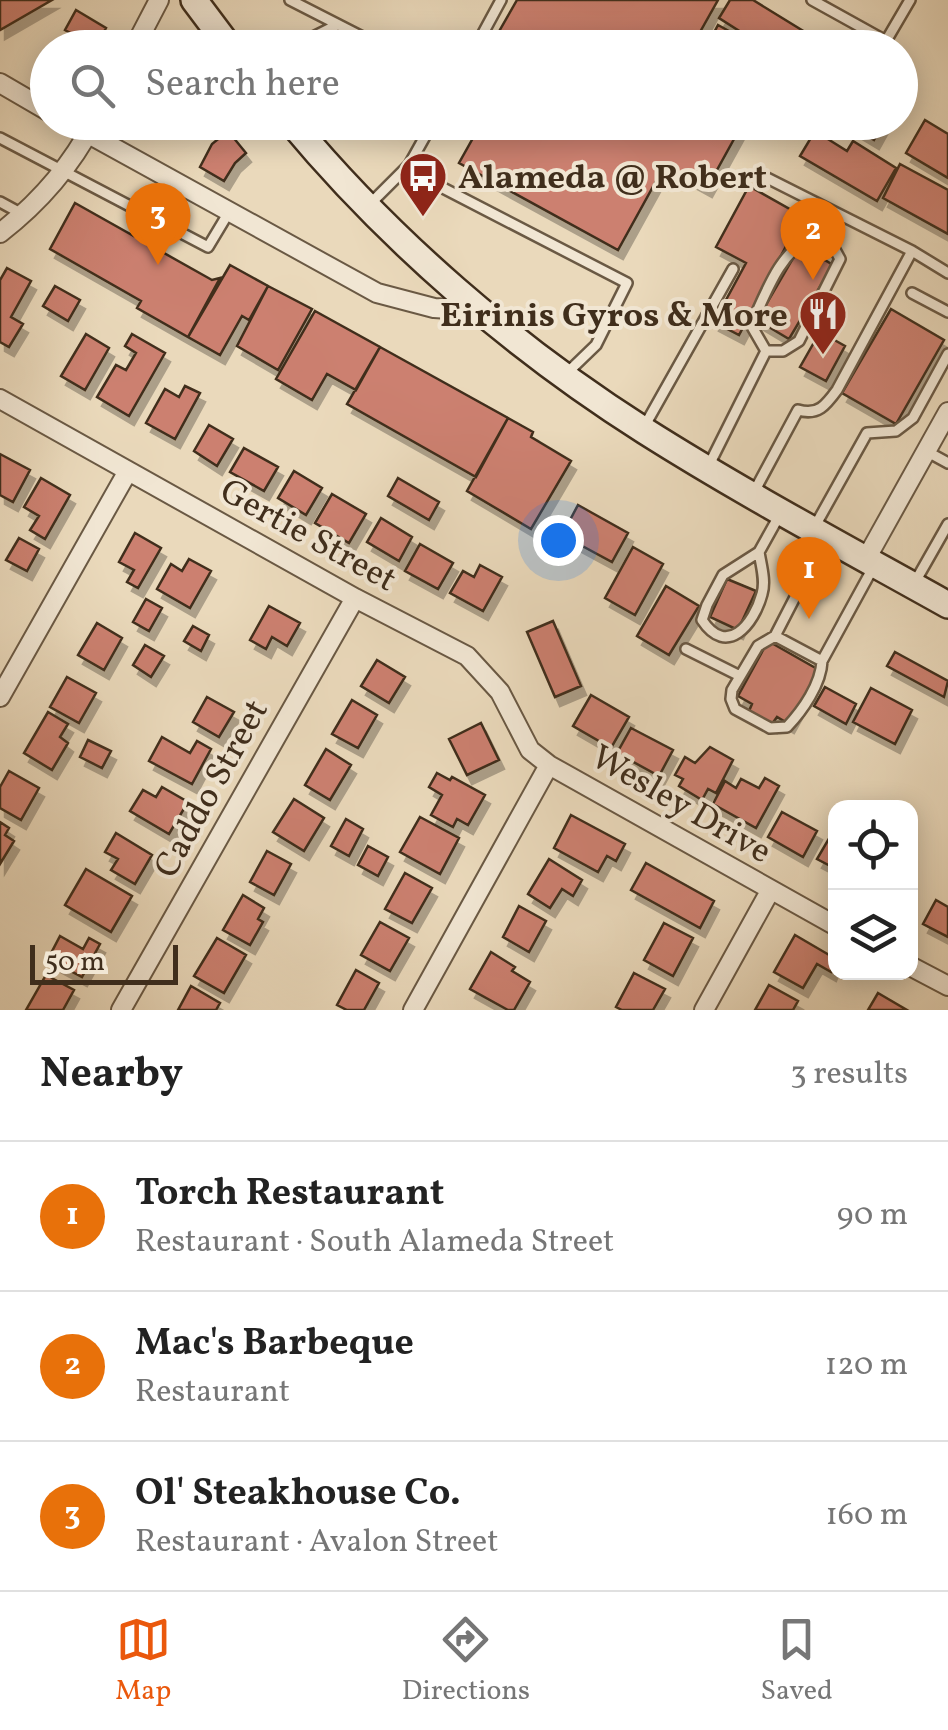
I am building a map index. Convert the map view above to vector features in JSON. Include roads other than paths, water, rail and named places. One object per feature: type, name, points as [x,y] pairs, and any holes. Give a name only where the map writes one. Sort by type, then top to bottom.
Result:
[{"type":"main road","points":[[194,0],[217,30]]},
{"type":"main road","points":[[306,140],[368,206],[483,312],[565,375],[642,429],[752,495],[948,604]]},
{"type":"street","points":[[143,30],[159,0]]},
{"type":"street","points":[[0,83],[30,100]]},
{"type":"street","points":[[0,233],[24,215],[63,172],[83,140]]},
{"type":"street","points":[[111,140],[229,212],[378,293],[434,308],[483,312]]},
{"type":"street","name":"Gertie Street","points":[[0,399],[354,598],[467,656],[500,692],[530,750],[549,765]]},
{"type":"street","points":[[871,561],[948,412]]},
{"type":"street","points":[[0,698],[128,471]]},
{"type":"street","name":"Caddo Street","points":[[121,1010],[354,598]]},
{"type":"street","points":[[413,1010],[549,765]]},
{"type":"street","name":"Wesley Drive","points":[[549,765],[828,922]]},
{"type":"street","points":[[704,1010],[770,892]]},
{"type":"street","points":[[918,970],[948,986]]},
{"type":"lane","points":[[290,0],[350,30]]},
{"type":"lane","points":[[485,30],[501,0]]},
{"type":"lane","points":[[812,0],[866,30]]},
{"type":"lane","points":[[892,30],[909,0]]},
{"type":"lane","points":[[326,30],[338,24]]},
{"type":"lane","points":[[0,138],[208,246],[229,212]]},
{"type":"lane","points":[[368,206],[410,164],[421,140]]},
{"type":"lane","points":[[410,164],[442,188],[627,283],[596,345],[565,375]]},
{"type":"lane","points":[[765,177],[948,272]]},
{"type":"lane","points":[[0,202],[24,215]]},
{"type":"lane","points":[[823,244],[838,214]]},
{"type":"lane","points":[[810,239],[834,248],[840,258],[800,341],[782,351],[766,351],[751,324],[781,266],[799,244],[810,239]]},
{"type":"lane","points":[[752,495],[798,410],[825,407],[838,390],[912,251]]},
{"type":"lane","points":[[642,429],[733,269]]},
{"type":"lane","points":[[912,293],[948,312]]},
{"type":"lane","points":[[707,468],[766,351]]},
{"type":"lane","points":[[871,561],[822,661],[821,674],[798,715],[787,726],[770,728],[735,709],[732,690],[758,646],[775,636],[867,432],[896,431],[913,418],[948,354]]},
{"type":"lane","points":[[926,450],[948,463]]},
{"type":"lane","points":[[759,552],[762,593],[746,628],[720,638],[702,620],[707,604],[723,575],[759,552],[782,512]]},
{"type":"lane","points":[[913,585],[948,524]]},
{"type":"lane","points":[[746,628],[758,646]]},
{"type":"lane","points":[[775,636],[822,661]]},
{"type":"lane","points":[[686,648],[740,676]]},
{"type":"place","name":"Alameda @ Robert","points":[[423,218]]},
{"type":"place","name":"Ol' Steakhouse Co.","points":[[158,265]]},
{"type":"place","name":"Mac's Barbeque","points":[[813,280]]},
{"type":"place","name":"Eirinis Gyros & More","points":[[823,356]]},
{"type":"place","name":"Torch Restaurant","points":[[809,619]]}]
